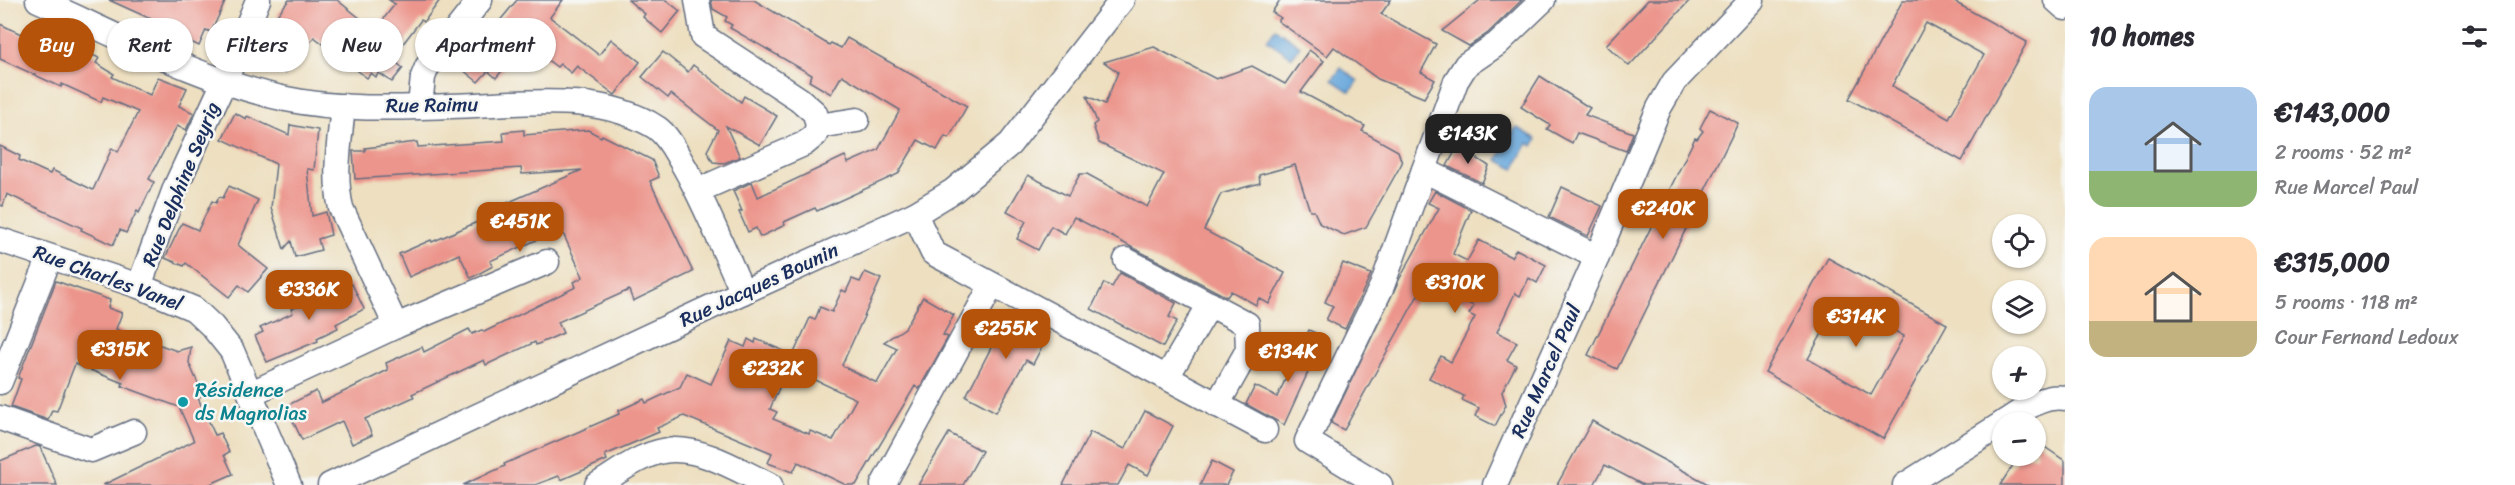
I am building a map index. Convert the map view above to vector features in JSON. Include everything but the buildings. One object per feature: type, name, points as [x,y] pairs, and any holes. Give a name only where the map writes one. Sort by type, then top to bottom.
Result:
[{"type":"street","name":"Rue Raimu","points":[[38,0],[223,82],[287,99],[343,106],[559,102],[598,106],[639,119],[659,129],[670,142],[699,190],[743,292]]},
{"type":"street","name":"Rue Delphine Seyrig","points":[[139,286],[176,186],[258,0]]},
{"type":"street","points":[[420,106],[423,77],[427,67],[480,0]]},
{"type":"street","points":[[697,0],[703,36],[799,99],[815,113],[818,126],[815,135],[804,144],[699,190]]},
{"type":"street","name":"Rue Jacques Bounin","points":[[330,485],[915,214],[953,191],[1010,144],[1122,0]]},
{"type":"street","points":[[1380,485],[1307,441],[1382,286],[1456,81],[1466,65],[1497,44],[1543,0]]},
{"type":"street","name":"Rue Marcel Paul","points":[[1495,485],[1597,256],[1659,108],[1674,82],[1752,0]]},
{"type":"street","points":[[2056,0],[2065,8]]},
{"type":"street","points":[[343,106],[336,173],[341,208],[396,326]]},
{"type":"street","points":[[818,126],[857,120]]},
{"type":"street","points":[[1424,170],[1597,256]]},
{"type":"street","points":[[915,214],[933,253],[1265,430]]},
{"type":"street","name":"Rue Charles Vanel","points":[[0,240],[139,286],[194,309],[232,351],[290,485]]},
{"type":"street","points":[[0,382],[50,257]]},
{"type":"street","points":[[1126,260],[1247,324],[1248,350],[1217,405]]},
{"type":"street","points":[[252,393],[396,326],[547,262]]},
{"type":"street","points":[[883,485],[992,285]]},
{"type":"street","points":[[1167,377],[1210,304]]},
{"type":"street","points":[[2021,412],[2040,400],[2054,396],[2065,398]]},
{"type":"street","points":[[0,418],[91,450],[134,432]]},
{"type":"street","points":[[1905,485],[1992,430]]},
{"type":"street","points":[[597,485],[635,462],[672,450],[687,451],[708,458],[770,485]]},
{"type":"water","points":[[1275,28],[1300,46],[1292,57],[1267,40]]},
{"type":"water","points":[[1341,68],[1358,81],[1350,92],[1332,80]]},
{"type":"water","points":[[1516,127],[1537,139],[1533,146],[1528,143],[1514,169],[1497,160]]},
{"type":"place","name":"Résidence ds Magnolias","points":[[183,402]]}]
